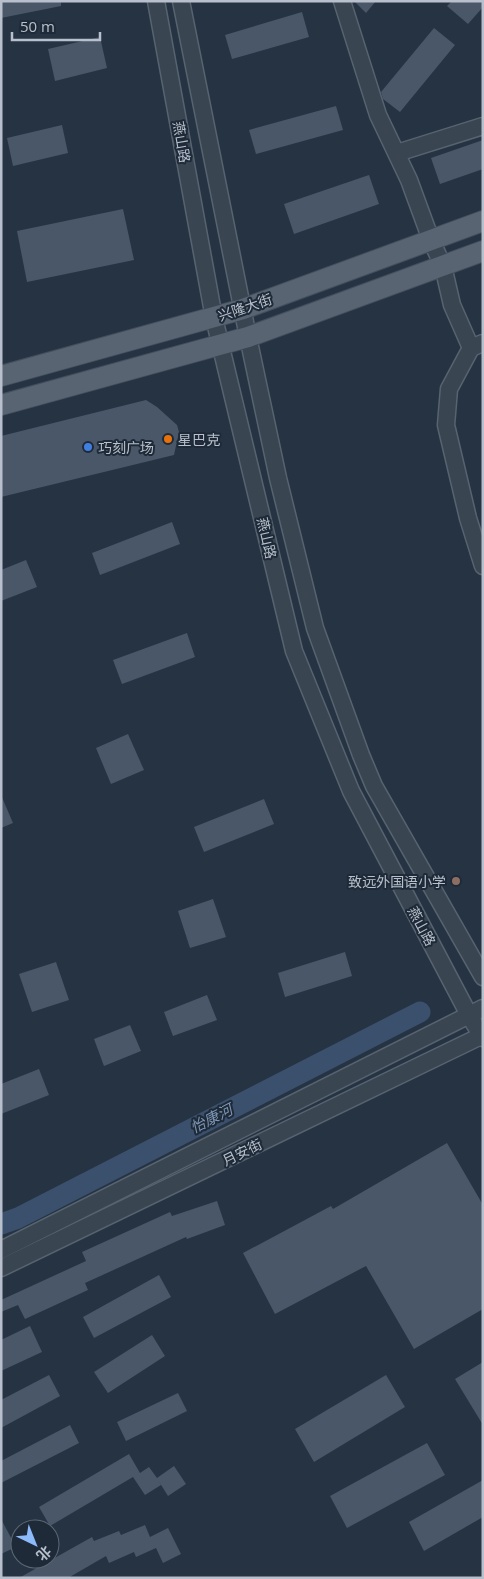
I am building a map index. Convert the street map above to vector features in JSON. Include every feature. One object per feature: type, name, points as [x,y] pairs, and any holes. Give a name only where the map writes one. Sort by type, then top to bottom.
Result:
[{"type":"main road","name":"兴隆大街","points":[[1,376],[243,309],[483,221]]},
{"type":"main road","name":"兴隆大街","points":[[1,405],[248,337],[483,252]]},
{"type":"street","name":"燕山路","points":[[156,1],[214,318],[294,651],[351,791],[476,1012],[482,1036]]},
{"type":"street","name":"燕山路","points":[[180,1],[278,478],[315,628],[357,746],[374,786],[483,977]]},
{"type":"street","points":[[342,1],[378,115],[409,180],[431,240],[443,266],[452,305],[477,345],[450,389],[446,425],[468,518],[483,566]]},
{"type":"street","points":[[397,153],[483,126]]},
{"type":"street","points":[[2,1248],[476,1012]]},
{"type":"street","name":"月安街","points":[[1,1268],[482,1036]]},
{"type":"building","points":[[1,1],[61,1],[61,6],[1,18]]},
{"type":"building","points":[[354,1],[376,1],[366,13]]},
{"type":"building","points":[[452,1],[483,1],[483,7],[468,24],[447,6]]},
{"type":"building","points":[[302,12],[309,37],[232,59],[225,35]]},
{"type":"building","points":[[434,28],[455,45],[400,112],[383,99],[381,92]]},
{"type":"building","points":[[100,37],[107,68],[55,81],[48,49]]},
{"type":"building","points":[[336,106],[343,130],[256,154],[249,130]]},
{"type":"building","points":[[62,125],[68,153],[13,166],[7,138]]},
{"type":"building","points":[[483,140],[483,169],[440,184],[431,158]]},
{"type":"building","points":[[369,175],[379,204],[294,234],[284,204]]},
{"type":"building","points":[[123,209],[134,260],[27,282],[17,231]]},
{"type":"building","name":"巧刻广场","points":[[146,400],[177,425],[179,432],[174,455],[1,497],[1,436]]},
{"type":"building","points":[[172,522],[180,544],[100,575],[92,553]]},
{"type":"building","points":[[26,560],[37,587],[1,601],[1,570]]},
{"type":"building","points":[[187,633],[195,657],[122,684],[113,660]]},
{"type":"building","points":[[128,734],[144,770],[111,784],[96,748]]},
{"type":"building","points":[[1,795],[13,823],[1,828]]},
{"type":"building","points":[[264,799],[274,824],[204,852],[194,827]]},
{"type":"building","points":[[213,899],[226,937],[190,948],[178,911]]},
{"type":"building","points":[[345,952],[352,976],[285,997],[278,973]]},
{"type":"building","points":[[56,962],[69,1000],[32,1012],[19,974]]},
{"type":"building","points":[[207,995],[217,1020],[173,1036],[164,1012]]},
{"type":"building","points":[[130,1025],[141,1051],[104,1066],[94,1039]]},
{"type":"building","points":[[39,1069],[49,1095],[1,1114],[1,1084]]},
{"type":"building","points":[[447,1143],[483,1205],[483,1309],[414,1349],[366,1266],[275,1314],[243,1253],[331,1206],[333,1209]]},
{"type":"building","points":[[217,1201],[225,1225],[187,1239],[186,1237],[85,1283],[88,1290],[25,1319],[18,1305],[1,1312],[1,1300],[86,1261],[82,1252],[170,1212],[172,1216]]},
{"type":"building","points":[[159,1275],[171,1297],[94,1338],[83,1317]]},
{"type":"building","points":[[30,1326],[42,1352],[1,1371],[1,1340]]},
{"type":"building","points":[[152,1335],[165,1356],[108,1393],[94,1372]]},
{"type":"building","points":[[483,1362],[483,1425],[455,1379]]},
{"type":"building","points":[[49,1375],[60,1396],[1,1428],[1,1400]]},
{"type":"building","points":[[386,1375],[405,1407],[314,1462],[295,1429]]},
{"type":"building","points":[[178,1393],[187,1411],[126,1441],[117,1422]]},
{"type":"building","points":[[70,1425],[79,1443],[1,1483],[1,1461]]},
{"type":"building","points":[[427,1443],[445,1475],[347,1528],[330,1496]]},
{"type":"building","points":[[129,1454],[140,1473],[149,1467],[157,1478],[174,1466],[186,1484],[168,1496],[158,1480],[161,1485],[145,1495],[133,1477],[60,1520],[46,1519],[39,1507]]},
{"type":"building","points":[[483,1480],[483,1517],[424,1551],[409,1522]]},
{"type":"building","points":[[1,1519],[10,1536],[10,1550],[1,1554]]},
{"type":"building","points":[[145,1525],[150,1537],[168,1528],[181,1554],[163,1563],[156,1548],[136,1557],[134,1552],[109,1563],[106,1556],[68,1578],[19,1578],[35,1569],[60,1569],[60,1555],[92,1537],[94,1541],[119,1531],[121,1535]]},
{"type":"waterway","name":"怡康河","points":[[1,1224],[18,1218],[420,1012]]},
{"type":"place","name":"星巴克","points":[[168,439]]},
{"type":"place","name":"巧刻广场","points":[[88,447]]},
{"type":"place","name":"致远外国语小学","points":[[456,881]]}]
